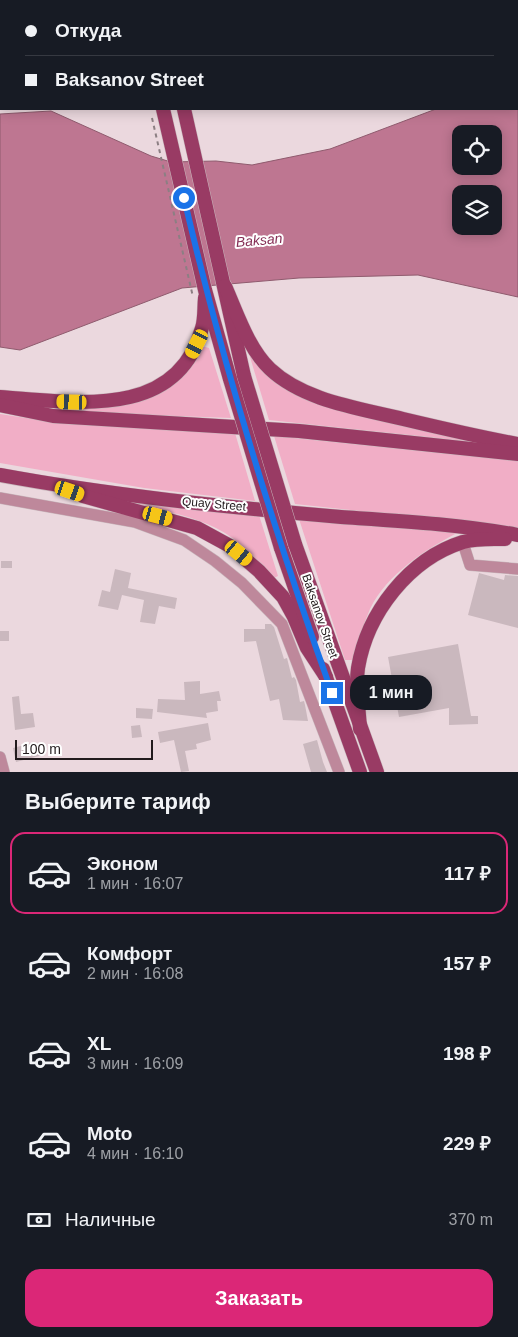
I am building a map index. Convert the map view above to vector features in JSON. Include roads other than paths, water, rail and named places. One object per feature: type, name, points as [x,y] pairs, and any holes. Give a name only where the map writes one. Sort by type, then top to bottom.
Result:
[{"type":"main road","points":[[184,110],[225,286],[256,351],[268,367],[300,389],[371,411],[518,444]]},
{"type":"main road","points":[[0,397],[51,402],[106,402],[140,395],[158,387],[184,366],[194,350],[203,326],[199,290],[173,153],[158,113]]},
{"type":"main road","name":"Baksanov Street","points":[[225,286],[244,376],[295,544],[377,772]]},
{"type":"main road","name":"Baksanov Street","points":[[199,290],[230,379],[282,548],[360,772]]},
{"type":"main road","points":[[0,405],[53,416],[299,431],[518,454]]},
{"type":"main road","name":"Quay Street","points":[[0,475],[52,485],[171,500],[429,522],[518,535]]},
{"type":"main road","points":[[52,485],[89,498],[183,523],[214,536],[230,546],[259,571],[283,596],[307,648],[326,678]]},
{"type":"main road","points":[[360,729],[358,668],[379,611],[389,596],[413,572],[438,554],[463,542],[518,540]]},
{"type":"street","points":[[0,498],[135,522],[184,540],[215,561],[242,583],[282,624],[339,772]]},
{"type":"street","points":[[463,542],[470,565],[518,568]]},
{"type":"street","points":[[0,757],[4,772]]},
{"type":"water","name":"Baksan","points":[[433,110],[518,110],[518,297],[418,275],[299,278],[182,288],[20,350],[0,347],[0,114],[51,111],[151,156],[171,162],[216,161],[252,165],[330,149]]}]
